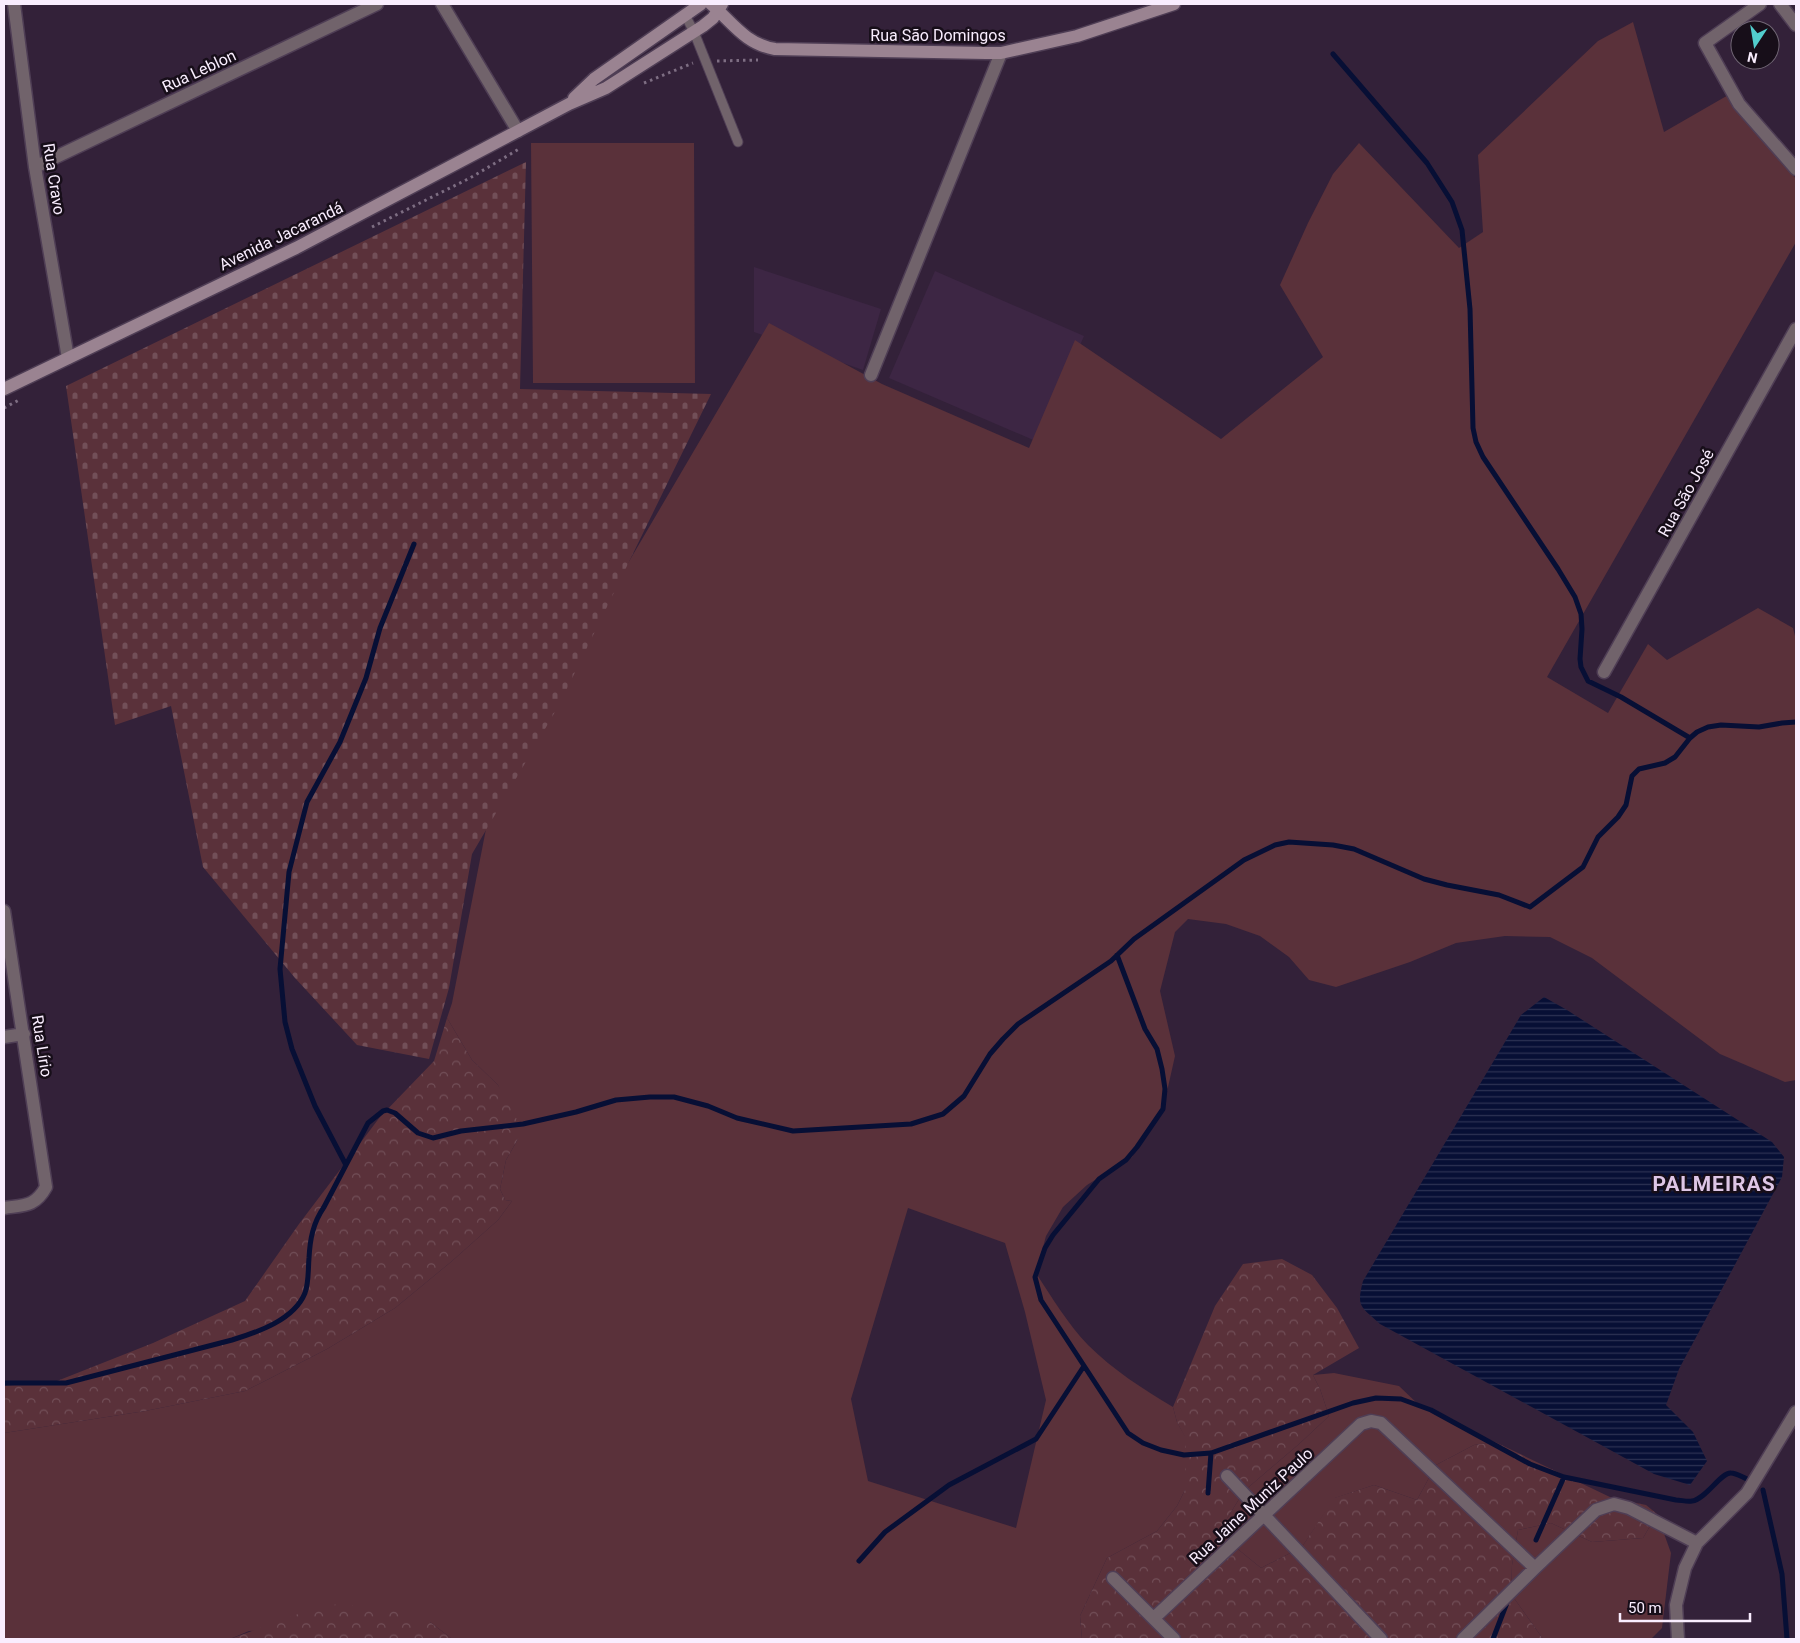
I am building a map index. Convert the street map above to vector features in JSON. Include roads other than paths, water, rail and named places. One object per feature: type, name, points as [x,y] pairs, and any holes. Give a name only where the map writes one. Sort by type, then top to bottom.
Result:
[{"type":"main road","name":"Avenida Jacarandá","points":[[569,104],[594,79],[701,4]]},
{"type":"main road","name":"Rua São Domingos","points":[[717,6],[736,29],[760,47],[775,49],[1001,53],[1077,36],[1174,4]]},
{"type":"main road","name":"Avenida Jacarandá","points":[[4,389],[296,248],[428,180],[518,130],[606,88],[704,26],[717,6]]},
{"type":"street","name":"Rua Cravo","points":[[14,4],[35,167],[68,358]]},
{"type":"street","name":"Rua Leblon","points":[[35,167],[377,4]]},
{"type":"street","points":[[442,4],[518,130]]},
{"type":"street","points":[[1760,4],[1705,43],[1739,104],[1796,169]]},
{"type":"street","points":[[1780,4],[1796,25]]},
{"type":"street","points":[[871,375],[1001,53]]},
{"type":"street","name":"Rua São José","points":[[1604,672],[1796,329]]},
{"type":"street","name":"Rua Lírio","points":[[4,911],[46,1187],[40,1197],[30,1204],[4,1208]]},
{"type":"street","points":[[4,1037],[24,1034]]},
{"type":"street","points":[[1678,1639],[1676,1605],[1685,1568],[1698,1543],[1747,1493],[1796,1412]]},
{"type":"street","name":"Rua Jaine Muniz Paulo","points":[[1154,1618],[1361,1424],[1372,1420],[1381,1424],[1535,1568]]},
{"type":"street","points":[[1228,1476],[1381,1639]]},
{"type":"street","points":[[1463,1639],[1596,1510],[1614,1504],[1630,1508],[1698,1543]]},
{"type":"street","points":[[1113,1578],[1174,1639]]},
{"type":"lane","points":[[685,15],[694,32],[738,142]]},
{"type":"water","points":[[1544,997],[1772,1142],[1784,1157],[1782,1177],[1679,1369],[1666,1405],[1693,1432],[1707,1461],[1690,1485],[1654,1474],[1380,1324],[1364,1310],[1360,1302],[1363,1281],[1521,1015]]},
{"type":"waterway","points":[[1333,54],[1427,163],[1452,202],[1462,230],[1470,309],[1473,428],[1476,442],[1483,457],[1575,597],[1581,614],[1581,667],[1588,681],[1621,697],[1690,738]]},
{"type":"waterway","points":[[346,1165],[315,1106],[292,1049],[285,1022],[280,969],[289,872],[307,802],[340,742],[366,678],[380,628],[414,544]]},
{"type":"waterway","points":[[4,1383],[66,1383],[232,1340],[264,1329],[284,1318],[293,1311],[305,1293],[308,1280],[311,1238],[317,1219],[368,1123],[383,1111],[387,1110],[395,1113],[418,1133],[433,1138],[461,1131],[523,1124],[576,1112],[616,1100],[650,1097],[674,1097],[708,1106],[737,1118],[793,1131],[911,1124],[943,1114],[964,1096],[990,1054],[1018,1024],[1111,961],[1134,939],[1244,860],[1275,845],[1289,842],[1333,845],[1354,849],[1424,879],[1499,895],[1530,907],[1583,867],[1598,837],[1618,817],[1626,805],[1632,776],[1639,769],[1665,763],[1675,757],[1690,738],[1708,727],[1721,725],[1759,727],[1796,722]]},
{"type":"waterway","points":[[1117,955],[1145,1029],[1157,1049],[1165,1089],[1163,1109],[1126,1160],[1099,1179],[1053,1235],[1045,1248],[1035,1277],[1041,1300],[1128,1433],[1143,1443],[1161,1450],[1184,1455],[1211,1453],[1353,1403],[1376,1398],[1401,1399],[1431,1410],[1530,1464],[1564,1477],[1688,1501],[1703,1496],[1727,1474],[1731,1473],[1747,1479]]},
{"type":"waterway","points":[[859,1561],[885,1532],[949,1485],[1036,1439],[1084,1366]]},
{"type":"waterway","points":[[1208,1493],[1211,1453]]},
{"type":"waterway","points":[[1536,1540],[1564,1477]]},
{"type":"waterway","points":[[1763,1490],[1782,1574],[1787,1639]]},
{"type":"waterway","points":[[1493,1639],[1508,1600]]},
{"type":"district","name":"PALMEIRAS","points":[[1714,1184]]}]
